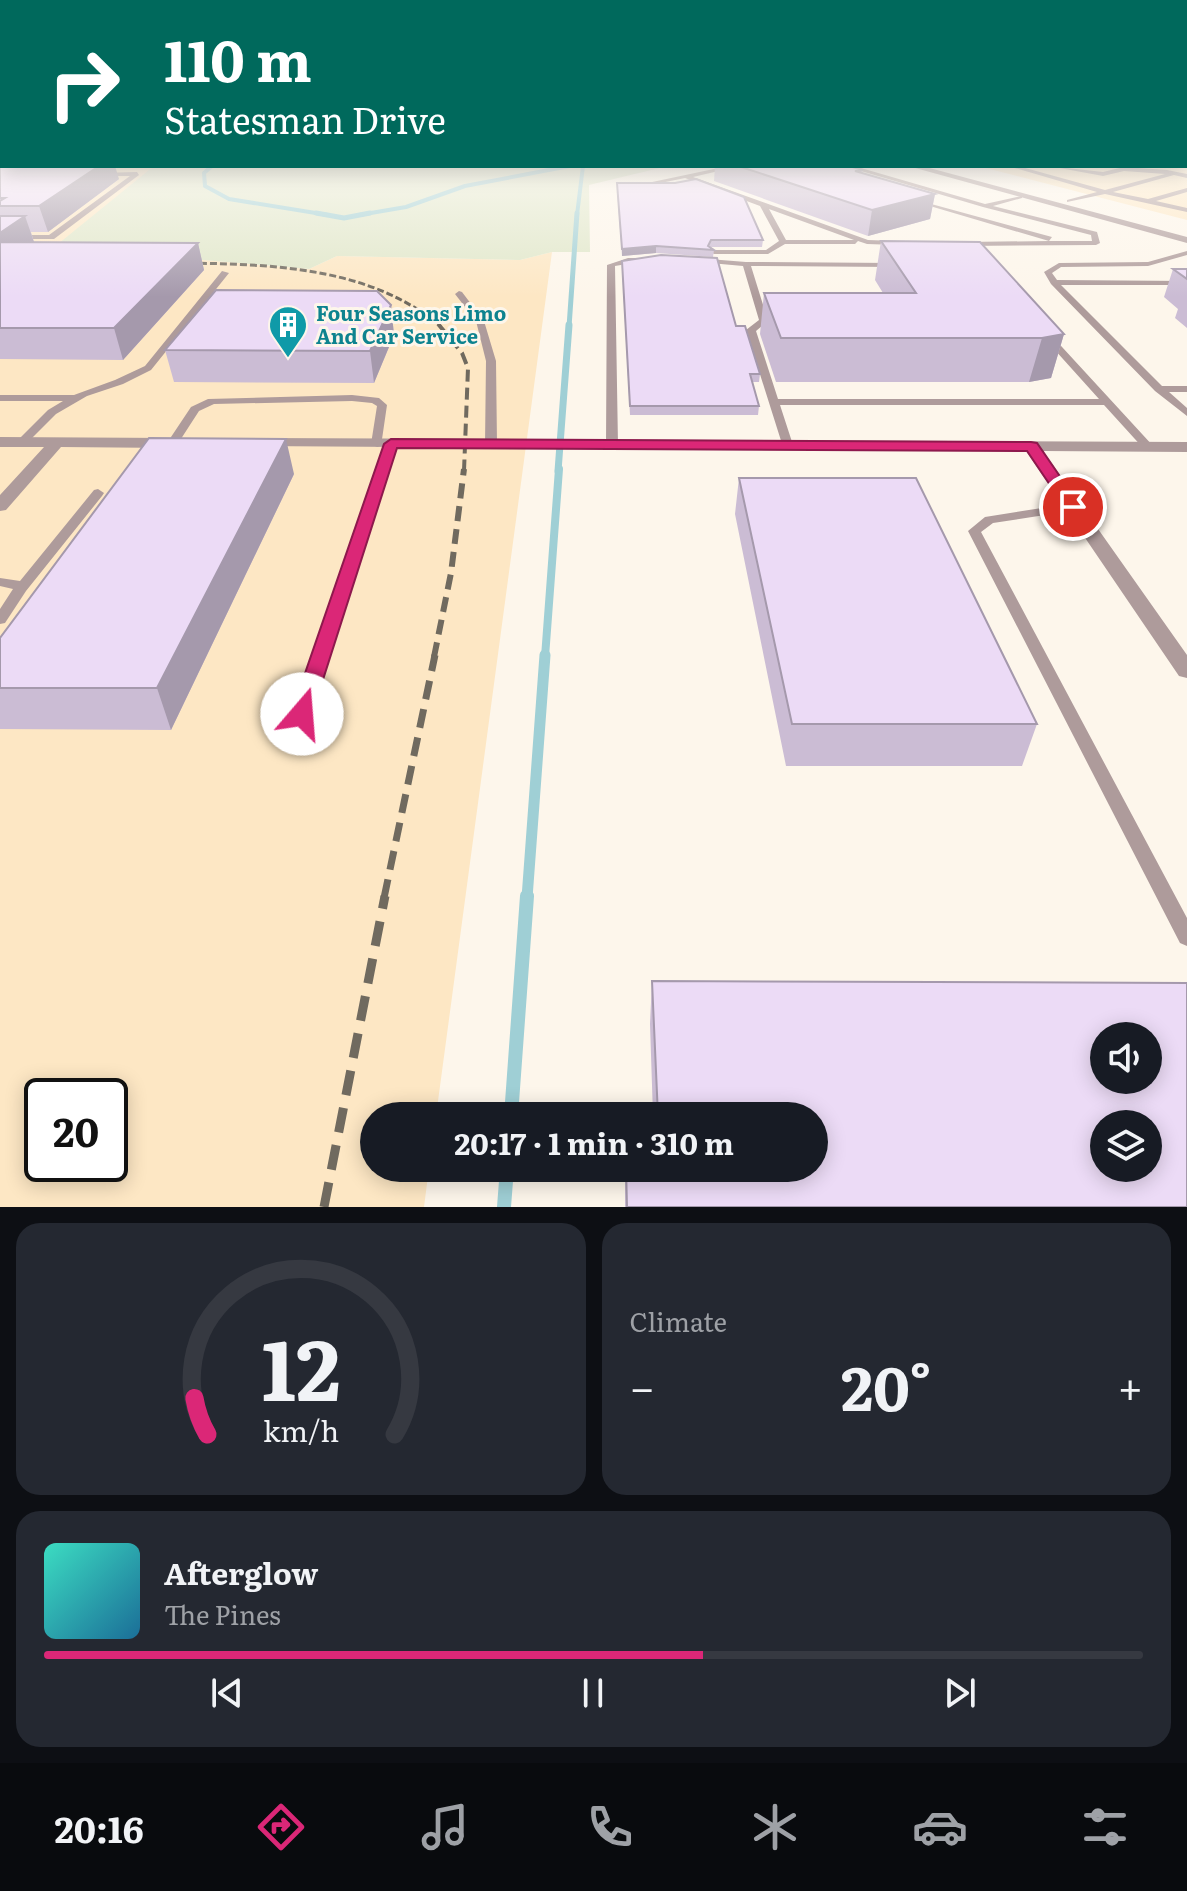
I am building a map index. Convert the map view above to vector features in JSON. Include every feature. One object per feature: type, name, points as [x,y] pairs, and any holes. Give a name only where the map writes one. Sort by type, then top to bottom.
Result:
[{"type":"street","points":[[976,184],[1187,240]]},
{"type":"street","points":[[1006,184],[1187,232]]},
{"type":"street","points":[[0,442],[181,443]]},
{"type":"street","points":[[0,506],[57,442]]},
{"type":"street","points":[[251,443],[1187,447]]},
{"type":"street","points":[[1031,446],[1187,671]]},
{"type":"lane","points":[[0,237],[51,237],[123,184]]},
{"type":"lane","points":[[708,184],[867,242]]},
{"type":"lane","points":[[910,184],[1094,234],[1096,243],[955,244]]},
{"type":"lane","points":[[1078,184],[1187,210]]},
{"type":"lane","points":[[1069,201],[1133,184]]},
{"type":"lane","points":[[1147,202],[1187,190]]},
{"type":"lane","points":[[901,196],[1061,243]]},
{"type":"lane","points":[[962,214],[1020,197]]},
{"type":"lane","points":[[763,204],[783,242]]},
{"type":"lane","points":[[696,252],[768,252],[783,242],[911,243]]},
{"type":"lane","points":[[1187,253],[1148,264],[1059,265],[1048,272],[1054,282],[1159,389],[1187,413]]},
{"type":"lane","points":[[1172,259],[1187,264]]},
{"type":"lane","points":[[612,445],[611,265],[628,260],[657,260]]},
{"type":"lane","points":[[686,260],[746,264],[909,265]]},
{"type":"lane","points":[[746,264],[764,321],[751,330],[787,445]]},
{"type":"lane","points":[[22,442],[52,412],[148,368],[225,273]]},
{"type":"lane","points":[[1054,282],[1187,283]]},
{"type":"lane","points":[[459,294],[480,321],[491,361],[498,444]]},
{"type":"lane","points":[[1042,329],[1148,447]]},
{"type":"lane","points":[[1159,389],[1187,389]]},
{"type":"lane","points":[[0,398],[77,398]]},
{"type":"lane","points":[[181,443],[195,409],[212,401],[352,398],[375,400],[382,405],[384,444],[302,714]]},
{"type":"lane","points":[[773,402],[1106,402]]},
{"type":"lane","points":[[0,620],[20,589],[98,493]]},
{"type":"lane","points":[[1073,507],[989,520],[974,531],[1187,937]]},
{"type":"lane","points":[[0,582],[16,584],[20,589]]},
{"type":"shaded area","points":[[0,184],[164,184],[203,260],[309,269],[337,256],[520,260],[552,252],[438,1102],[360,1102],[360,1182],[427,1182],[424,1207],[0,1207]]},
{"type":"shaded area","points":[[1049,184],[1187,184],[1187,220]]},
{"type":"green space","points":[[131,184],[592,184],[589,185],[590,252],[552,252],[520,260],[337,256],[309,269],[203,260],[42,257]]},
{"type":"building","points":[[0,184],[72,184],[39,206],[0,206],[0,201],[5,198],[0,198]]},
{"type":"building","points":[[617,184],[710,184],[744,197],[763,240],[711,240],[708,246],[714,250],[656,246],[622,249]]},
{"type":"building","points":[[794,184],[901,184],[935,194],[872,210]]},
{"type":"building","points":[[0,216],[25,216],[0,233]]},
{"type":"building","points":[[881,241],[980,242],[1064,334],[1042,338],[781,338],[764,293],[916,293]]},
{"type":"building","points":[[0,242],[198,243],[114,328],[0,328]]},
{"type":"building","points":[[661,255],[717,258],[736,326],[745,326],[760,374],[750,374],[759,406],[630,406],[622,261]]},
{"type":"building","points":[[1173,269],[1187,269],[1187,279]]},
{"type":"building","points":[[216,290],[377,291],[391,305],[370,351],[165,350]]},
{"type":"building","points":[[149,438],[286,439],[157,688],[0,688],[0,638]]},
{"type":"building","points":[[739,478],[916,478],[1037,724],[792,724]]},
{"type":"building","points":[[652,981],[1187,983],[1187,1207],[627,1207],[626,1182],[828,1182],[828,1102],[657,1102]]},
{"type":"waterway","points":[[205,184],[229,199],[320,214]]},
{"type":"waterway","points":[[364,214],[406,207],[474,184]]},
{"type":"waterway","points":[[577,215],[581,184]]},
{"type":"waterway","points":[[364,214],[370,213]]},
{"type":"waterway","points":[[569,327],[577,213]]},
{"type":"waterway","points":[[320,214],[328,215]]},
{"type":"waterway","points":[[320,214],[344,218],[364,214]]},
{"type":"waterway","points":[[359,215],[364,214]]},
{"type":"waterway","points":[[558,471],[569,325]]},
{"type":"waterway","points":[[545,657],[559,469]]},
{"type":"waterway","points":[[527,898],[545,655]]},
{"type":"waterway","points":[[512,1102],[527,896]]},
{"type":"waterway","points":[[504,1207],[506,1182]]},
{"type":"railway","points":[[180,263],[283,268],[351,280],[383,291],[440,326]]},
{"type":"railway","points":[[440,326],[462,353],[468,368],[464,471]]},
{"type":"railway","points":[[434,657],[451,573],[464,469]]},
{"type":"railway","points":[[384,898],[435,655]]},
{"type":"railway","points":[[324,1207],[385,896]]},
{"type":"place","name":"Four Seasons Limo And Car Service","points":[[288,359]]},
{"type":"route","points":[[302,714],[391,444],[1031,446],[1073,507]]}]
